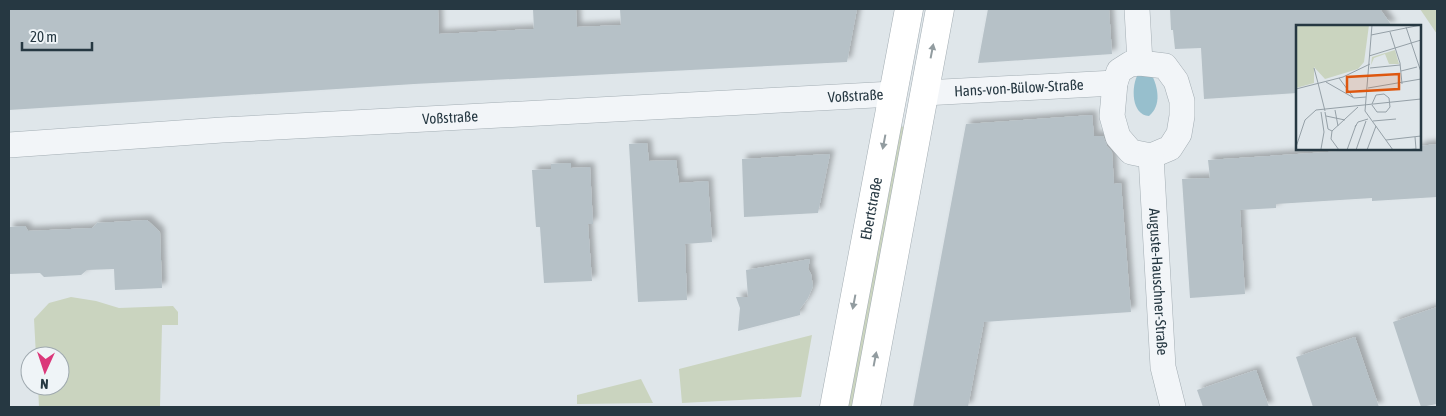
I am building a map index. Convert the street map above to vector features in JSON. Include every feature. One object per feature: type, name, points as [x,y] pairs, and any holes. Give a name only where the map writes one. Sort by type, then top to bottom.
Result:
[{"type":"main road","name":"Ebertstraße","points":[[834,407],[909,9]]},
{"type":"main road","name":"Ebertstraße","points":[[866,407],[940,9]]},
{"type":"main road","points":[[893,94],[924,93]]},
{"type":"street","points":[[1137,9],[1140,63]]},
{"type":"street","points":[[1140,63],[1165,66],[1176,81],[1182,101],[1179,134],[1170,148],[1151,156],[1130,152],[1118,137],[1112,116],[1114,83],[1119,71],[1130,64],[1140,63]]},
{"type":"street","name":"Hans-von-Bülow-Straße","points":[[924,93],[1114,83]]},
{"type":"street","name":"Voßstraße","points":[[9,145],[222,130],[893,94]]},
{"type":"street","name":"Auguste-Hauschner-Straße","points":[[1151,156],[1162,358],[1173,407]]},
{"type":"green space","points":[[1420,9],[1437,9],[1437,34]]},
{"type":"green space","points":[[899,126],[904,127],[855,407],[845,407]]},
{"type":"green space","points":[[71,297],[96,301],[119,308],[173,306],[178,312],[178,325],[162,325],[160,407],[39,407],[38,396],[70,396],[70,346],[35,346],[34,319],[49,303]]},
{"type":"green space","points":[[812,335],[801,397],[682,403],[679,369]]},
{"type":"green space","points":[[641,379],[653,403],[577,404],[577,395]]},
{"type":"water","points":[[1151,73],[1158,96],[1156,107],[1149,116],[1139,111],[1136,105],[1134,85],[1138,74]]},
{"type":"building","points":[[9,9],[438,9],[439,34],[534,29],[533,9],[576,9],[577,27],[621,25],[620,9],[857,9],[847,62],[414,84],[9,110]]},
{"type":"building","points":[[988,9],[1109,9],[1112,54],[978,63]]},
{"type":"building","points":[[1170,9],[1380,9],[1391,25],[1296,25],[1296,93],[1204,99],[1201,48],[1175,49],[1173,30],[1171,30]]},
{"type":"building","points":[[1092,115],[1094,136],[1103,136],[1112,152],[1114,184],[1121,183],[1131,312],[984,322],[968,407],[913,407],[966,124]]},
{"type":"building","points":[[647,143],[649,161],[676,160],[679,183],[708,181],[712,242],[685,244],[687,300],[638,302],[629,144]]},
{"type":"building","points":[[1437,144],[1437,197],[1372,201],[1372,198],[1276,204],[1276,208],[1240,210],[1245,294],[1190,298],[1182,179],[1210,178],[1208,160],[1358,150],[1421,150],[1421,146]]},
{"type":"building","points":[[830,154],[818,213],[744,217],[742,159]]},
{"type":"building","points":[[571,163],[571,168],[590,167],[593,224],[588,224],[592,281],[544,283],[540,227],[536,227],[532,170],[551,169],[551,164]]},
{"type":"building","points":[[147,220],[160,232],[162,288],[115,290],[114,269],[87,270],[81,275],[44,277],[40,273],[9,274],[9,227],[25,226],[28,231],[92,228],[97,223]]},
{"type":"building","points":[[810,259],[808,269],[813,286],[808,298],[800,309],[800,315],[738,331],[740,308],[736,297],[748,297],[746,270]]},
{"type":"building","points":[[1437,307],[1437,404],[1421,407],[1393,322]]},
{"type":"building","points":[[1355,337],[1379,407],[1313,407],[1296,357]]},
{"type":"building","points":[[1256,370],[1269,407],[1203,407],[1197,390]]}]
